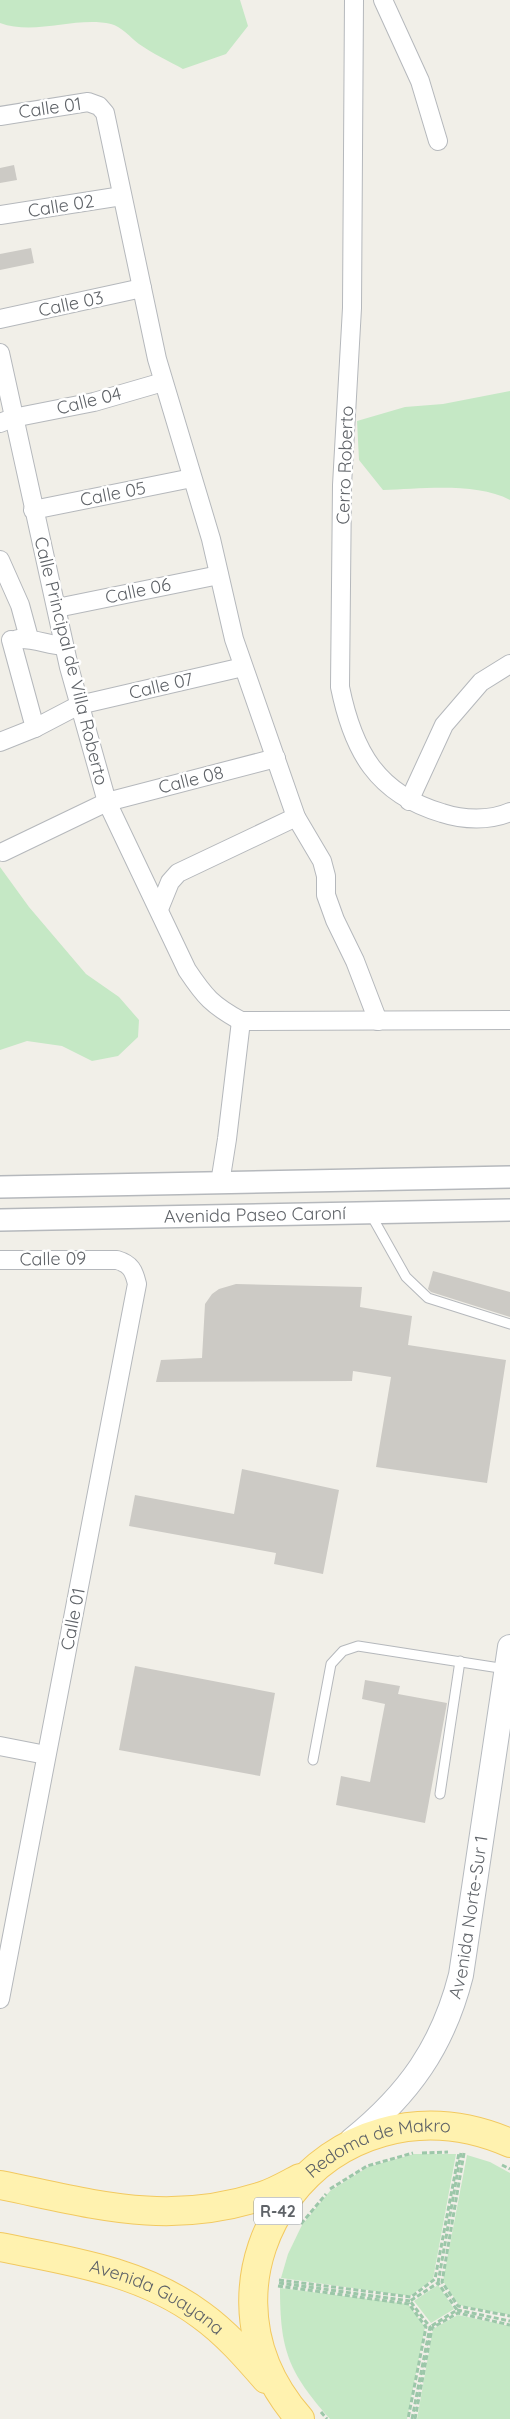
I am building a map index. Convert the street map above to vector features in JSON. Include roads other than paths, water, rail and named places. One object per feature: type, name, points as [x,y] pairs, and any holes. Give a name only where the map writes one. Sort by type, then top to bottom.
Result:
[{"type":"main road","name":"Avenida Norte-Sur 1","points":[[342,2148],[396,2101],[416,2076],[434,2047],[455,1997],[461,1975],[508,1658]]},
{"type":"main road","name":"Redoma de Makro","points":[[300,2408],[273,2381],[258,2339],[255,2317],[255,2287],[261,2251],[269,2230],[291,2192],[306,2175],[342,2148],[382,2131],[426,2124],[470,2129],[510,2143]]},
{"type":"main road","name":"R-42","points":[[0,2185],[123,2209],[176,2212],[202,2210],[257,2198],[306,2175]]},
{"type":"main road","name":"Avenida Guayana","points":[[0,2247],[98,2267],[137,2279],[169,2294],[201,2315],[235,2344],[300,2408]]},
{"type":"street","name":"Cerro Roberto","points":[[354,0],[352,308],[342,485],[340,687],[347,716],[363,756],[377,776],[394,791],[409,801],[450,816],[494,817],[510,812]]},
{"type":"street","points":[[383,0],[420,81],[438,141]]},
{"type":"street","name":"Calle 01","points":[[0,116],[88,102],[98,106],[105,113],[122,196]]},
{"type":"street","points":[[122,196],[163,382],[192,478],[243,667],[296,817],[322,861],[326,876],[326,895],[335,920],[355,961],[378,1021]]},
{"type":"street","name":"Calle 02","points":[[0,215],[122,196]]},
{"type":"street","name":"Calle 03","points":[[0,319],[142,288]]},
{"type":"street","name":"Calle Principal de Villa Roberto","points":[[0,353],[7,421],[34,510],[78,705],[107,802],[188,970],[202,993],[216,1007],[241,1021],[510,1020]]},
{"type":"street","name":"Calle 04","points":[[7,421],[94,402],[163,382]]},
{"type":"street","name":"Calle 05","points":[[34,510],[192,478]]},
{"type":"street","points":[[0,560],[20,605],[29,638]]},
{"type":"street","name":"Calle 06","points":[[57,608],[219,575]]},
{"type":"street","points":[[35,728],[5,639],[29,638],[47,644],[64,646]]},
{"type":"street","points":[[409,801],[444,725],[481,682],[510,664]]},
{"type":"street","name":"Calle 07","points":[[0,742],[35,728],[78,705],[243,667]]},
{"type":"street","name":"Calle 08","points":[[4,852],[107,802],[276,758]]},
{"type":"street","points":[[159,909],[170,882],[178,873],[296,817]]},
{"type":"street","points":[[220,1183],[228,1139],[241,1021]]},
{"type":"street","name":"Avenida Paseo Caroní","points":[[0,1187],[510,1177]]},
{"type":"street","name":"Avenida Paseo Caroní","points":[[0,1220],[510,1210]]},
{"type":"street","name":"Calle 01","points":[[0,1999],[138,1284],[135,1273],[130,1265],[106,1258]]},
{"type":"street","name":"Calle 09","points":[[0,1260],[106,1258]]},
{"type":"street","points":[[0,1746],[46,1755]]},
{"type":"lane","points":[[369,1212],[406,1277],[428,1298],[510,1324]]},
{"type":"lane","points":[[313,1760],[332,1664],[343,1651],[358,1646],[460,1661],[508,1658]]},
{"type":"lane","points":[[440,1794],[460,1661]]}]
